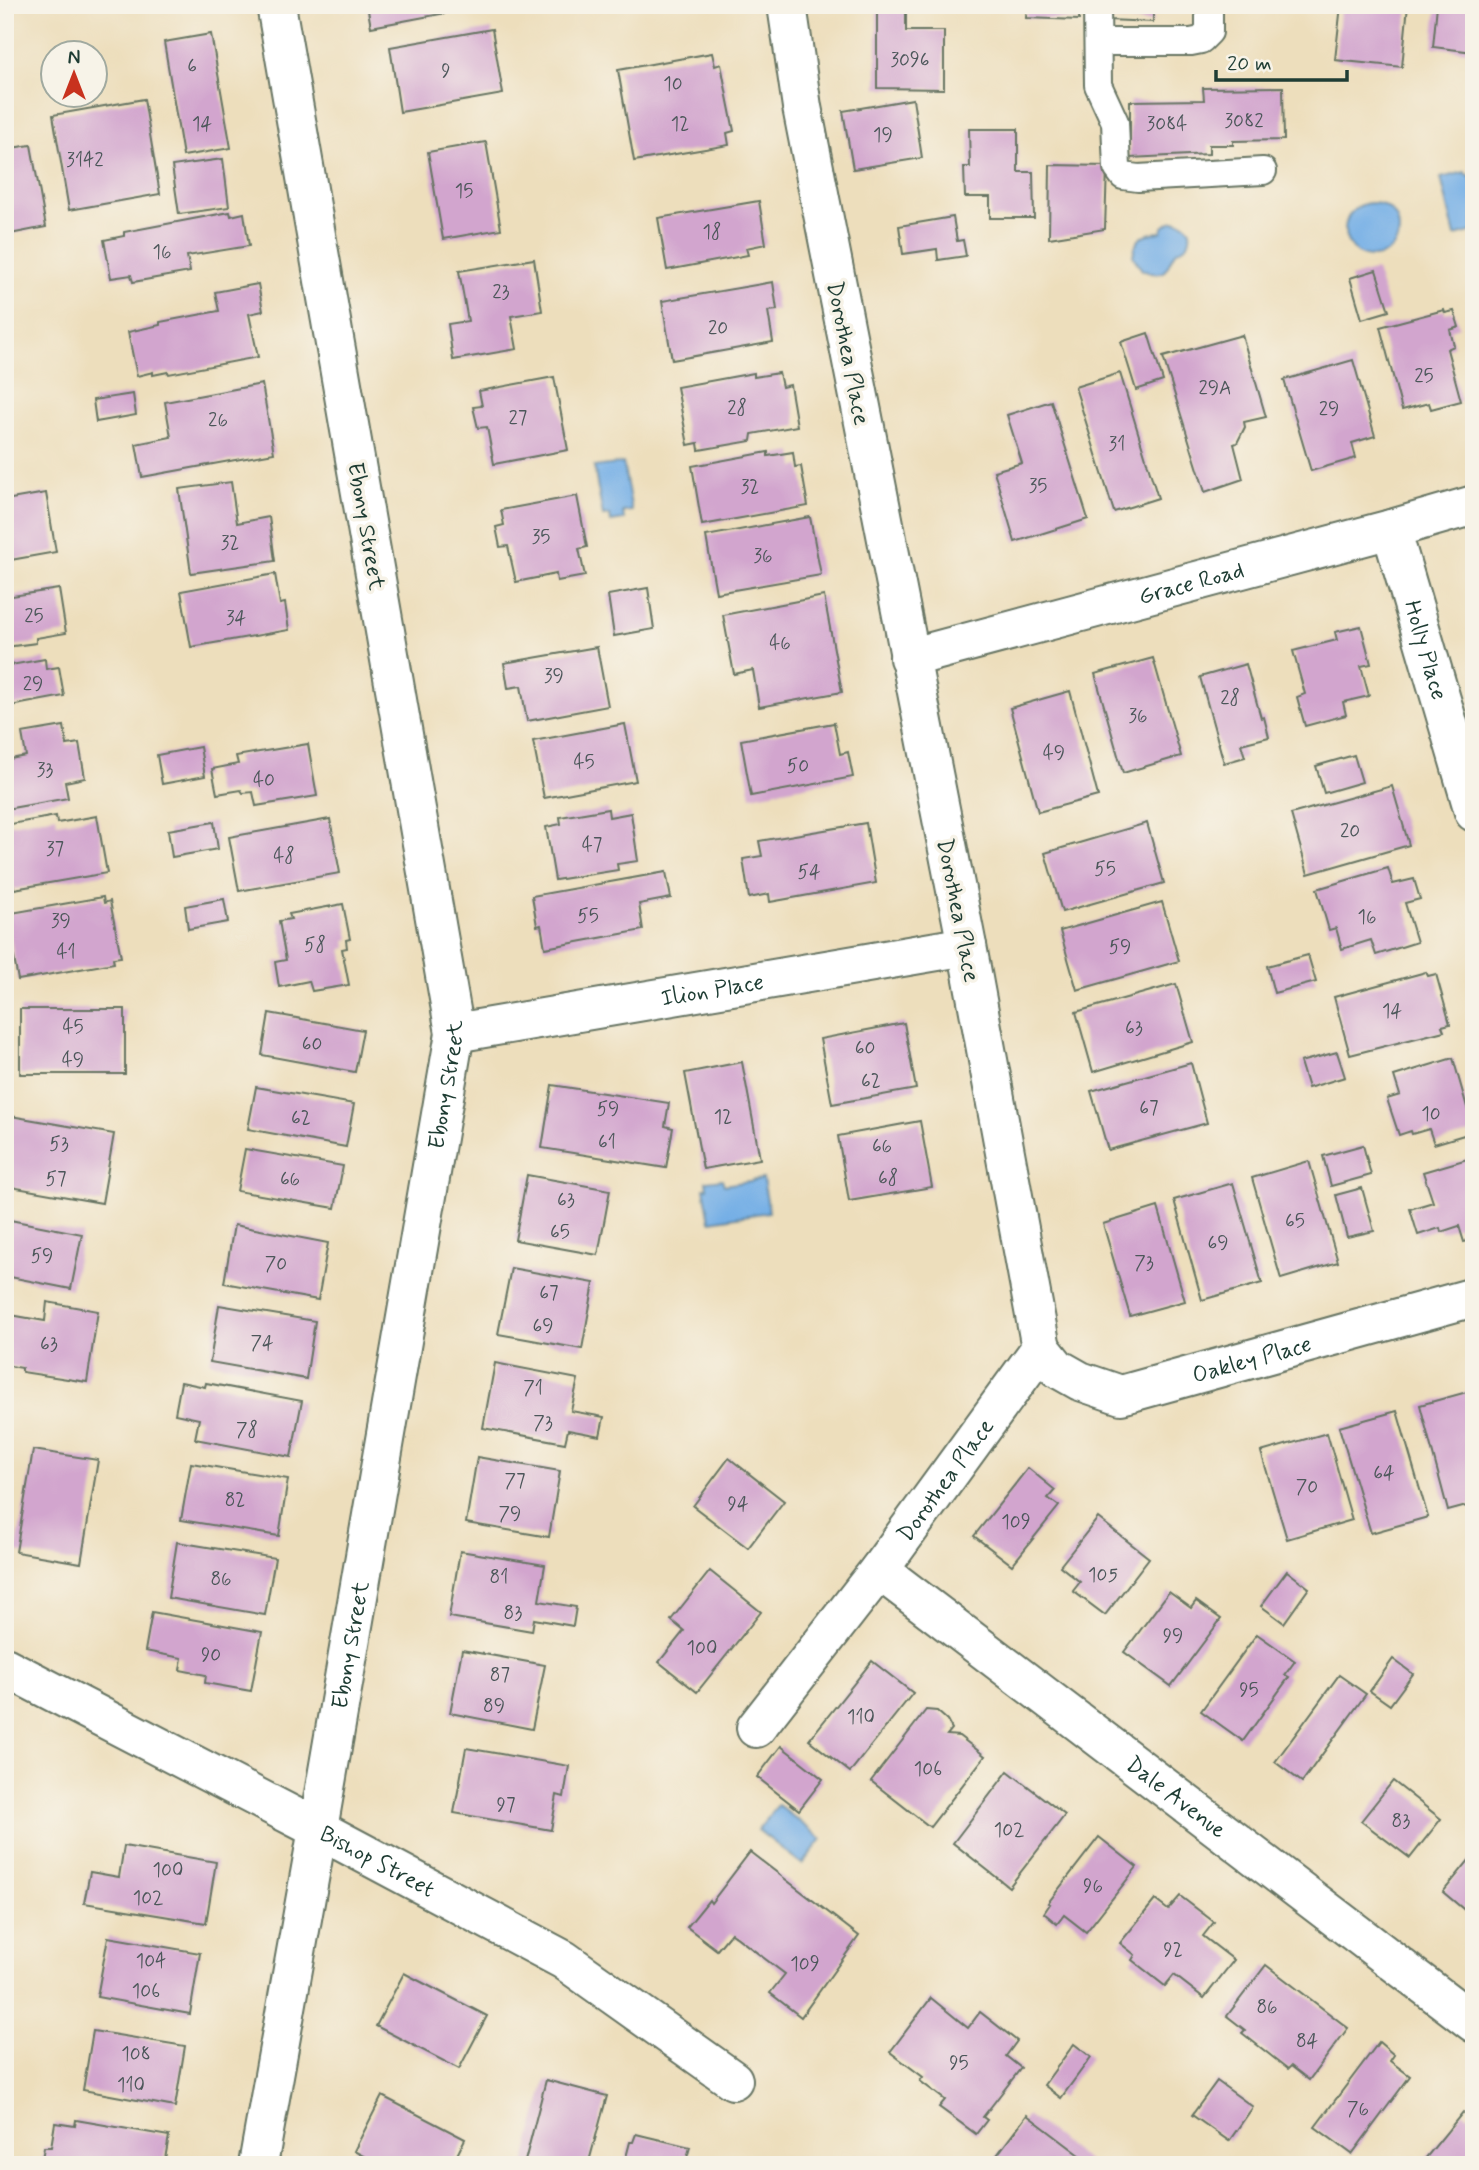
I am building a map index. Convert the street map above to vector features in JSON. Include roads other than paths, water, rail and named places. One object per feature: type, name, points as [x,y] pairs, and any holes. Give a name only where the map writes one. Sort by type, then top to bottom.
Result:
[{"type":"street","name":"Ebony Street","points":[[258,2165],[456,1033],[276,5]]},
{"type":"street","name":"Dorothea Place","points":[[757,1728],[879,1570],[1041,1348],[967,946],[802,107],[787,5]]},
{"type":"street","name":"Grace Road","points":[[909,658],[1474,505]]},
{"type":"street","name":"Holly Place","points":[[1391,529],[1474,812]]},
{"type":"street","name":"Ilion Place","points":[[456,1033],[967,946]]},
{"type":"street","name":"Oakley Place","points":[[1041,1348],[1058,1368],[1080,1381],[1121,1395],[1474,1297]]},
{"type":"street","name":"Dale Avenue","points":[[879,1570],[1474,2023]]},
{"type":"street","name":"Bishop Street","points":[[5,1667],[564,1960],[733,2080]]},
{"type":"lane","points":[[1097,5],[1098,85],[1115,122],[1116,168],[1123,176],[1263,171]]},
{"type":"lane","points":[[1098,42],[1201,40],[1209,32],[1209,5]]},
{"type":"water","points":[[1465,172],[1470,175],[1474,188],[1474,231],[1455,236],[1441,178]]},
{"type":"water","points":[[1377,203],[1387,207],[1395,215],[1399,230],[1395,245],[1387,253],[1367,257],[1357,253],[1349,245],[1345,225],[1349,215],[1357,207]]},
{"type":"water","points":[[1173,221],[1183,223],[1190,231],[1188,244],[1174,254],[1164,272],[1142,270],[1133,256],[1138,241],[1145,235],[1161,232],[1164,226]]},
{"type":"water","points":[[623,463],[632,511],[623,512],[624,520],[611,522],[610,515],[603,516],[594,467]]},
{"type":"water","points":[[722,1179],[724,1185],[763,1179],[769,1212],[710,1221],[704,1188],[707,1188],[706,1181]]},
{"type":"water","points":[[778,1805],[822,1839],[802,1864],[758,1830]]}]
